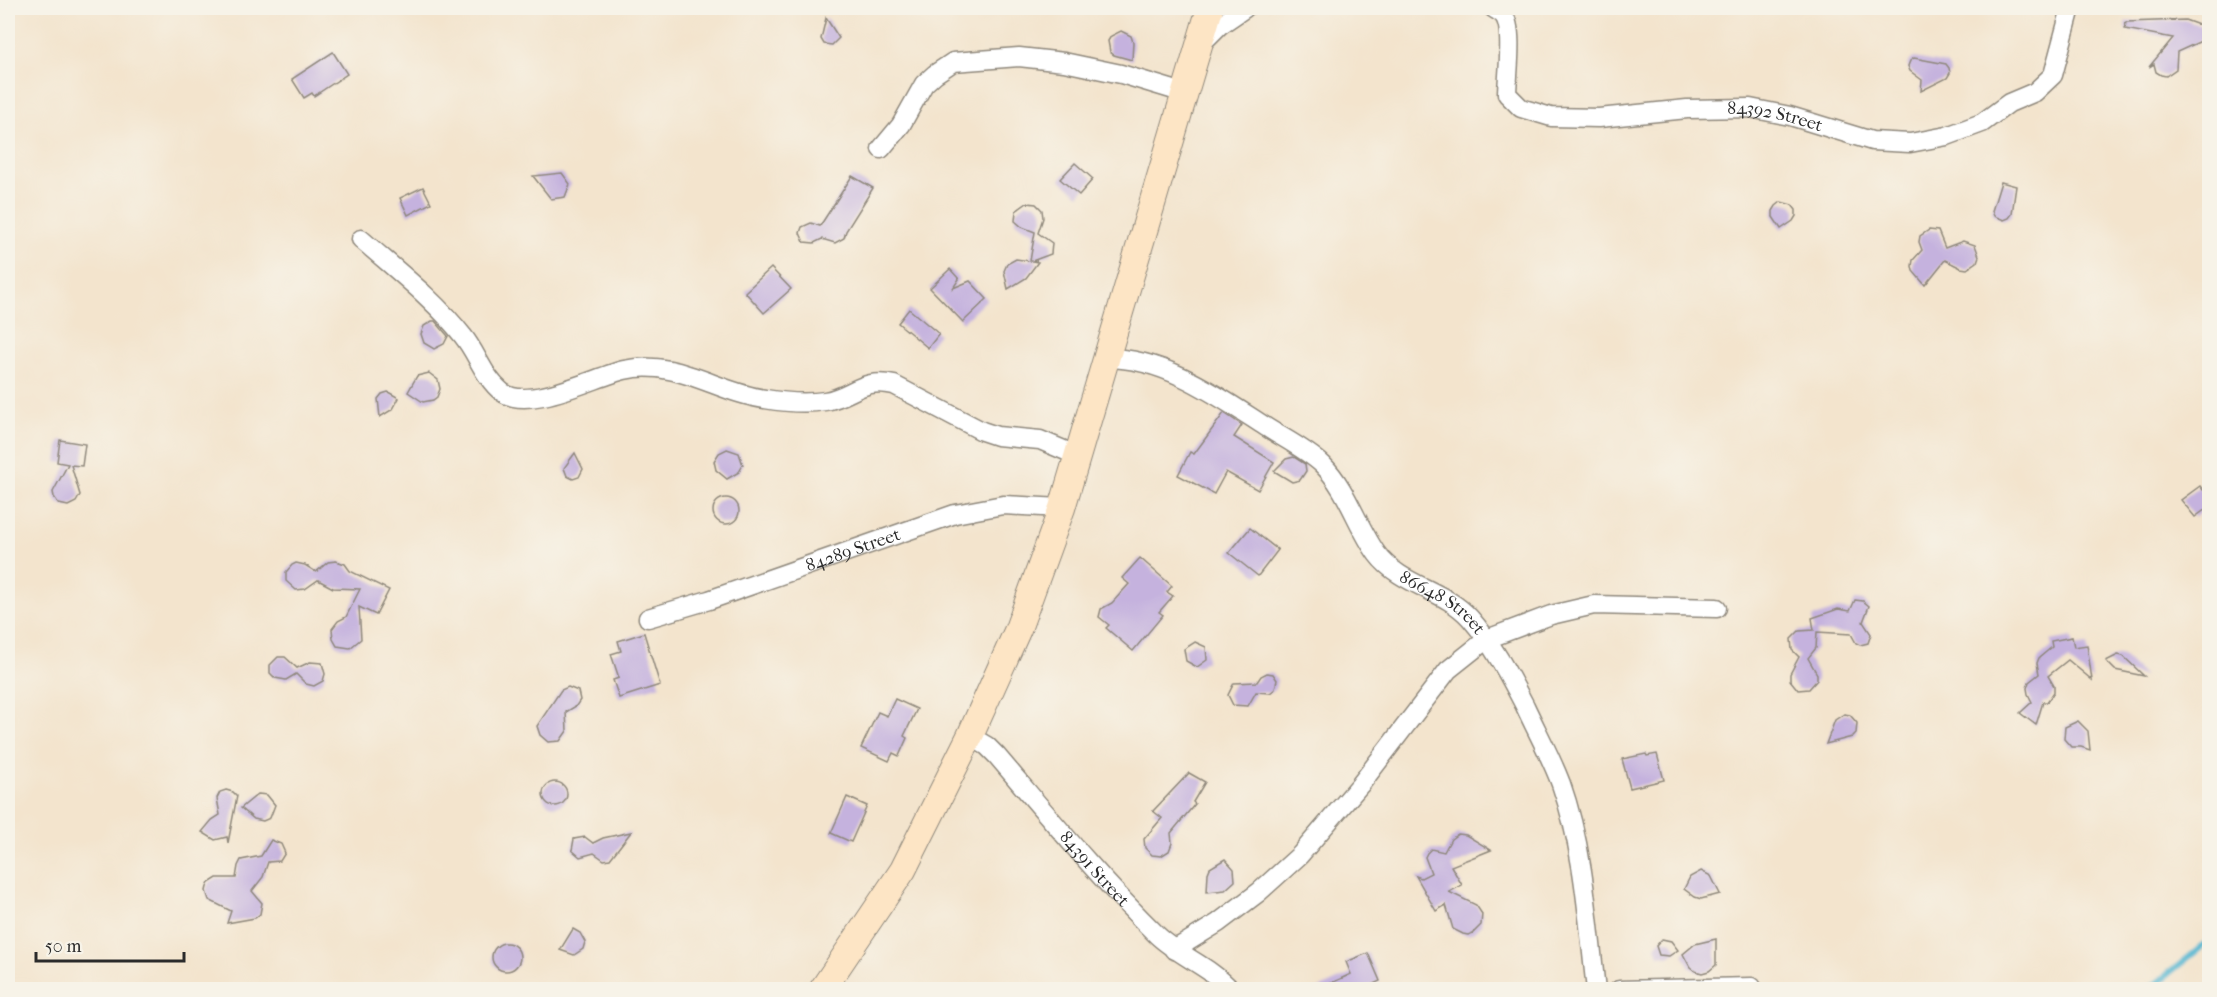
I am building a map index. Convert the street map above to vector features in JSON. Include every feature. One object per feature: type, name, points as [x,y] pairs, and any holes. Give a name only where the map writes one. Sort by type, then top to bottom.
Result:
[{"type":"street","points":[[822,990],[903,870],[970,736],[1018,629],[1062,508],[1210,8]]},
{"type":"street","points":[[1199,46],[1220,25],[1245,8]]},
{"type":"street","name":"84392 Street","points":[[1493,8],[1504,16],[1509,33],[1510,58],[1507,94],[1521,108],[1551,117],[1599,118],[1687,109],[1750,108],[1790,116],[1872,141],[1910,143],[1947,136],[1982,123],[2009,103],[2035,93],[2053,75],[2071,8]]},
{"type":"street","points":[[881,149],[901,125],[924,84],[953,62],[1019,57],[1042,60],[1121,74],[1184,93]]},
{"type":"street","points":[[361,239],[441,310],[465,338],[491,380],[502,393],[515,397],[534,398],[627,369],[687,373],[726,389],[775,400],[825,401],[866,384],[881,382],[894,385],[982,431],[997,436],[1040,440],[1078,456]]},
{"type":"street","name":"86648 Street","points":[[1106,358],[1121,358],[1182,376],[1302,449],[1323,465],[1338,484],[1378,555],[1398,573],[1462,609],[1487,639],[1545,747],[1564,794],[1582,874],[1596,990]]},
{"type":"street","name":"84289 Street","points":[[648,618],[709,600],[955,514],[1003,505],[1062,508]]},
{"type":"street","points":[[1174,950],[1259,892],[1300,855],[1360,785],[1448,670],[1487,639],[1551,615],[1594,605],[1717,608]]},
{"type":"street","name":"84391 Street","points":[[970,736],[987,746],[997,756],[1090,865],[1174,950],[1207,970],[1231,990]]},
{"type":"street","points":[[1619,990],[1752,987]]},
{"type":"building","points":[[826,18],[839,38],[832,45],[824,44],[821,39]]},
{"type":"building","points":[[2185,20],[2210,29],[2210,37],[2177,52],[2176,69],[2166,76],[2156,72],[2154,64],[2149,67],[2173,38],[2125,29],[2126,22]]},
{"type":"building","points":[[1121,31],[1131,36],[1132,60],[1110,52],[1108,41],[1111,36]]},
{"type":"building","points":[[333,52],[347,74],[314,96],[312,93],[304,98],[292,79]]},
{"type":"building","points":[[1914,58],[1946,64],[1950,73],[1947,78],[1921,91],[1922,80],[1910,71],[1908,66]]},
{"type":"building","points":[[1075,163],[1093,179],[1079,195],[1060,179]]},
{"type":"building","points":[[562,173],[570,184],[565,197],[551,199],[533,176]]},
{"type":"building","points":[[852,176],[873,188],[844,238],[835,243],[822,239],[814,243],[804,242],[800,233],[802,227],[811,223],[820,226]]},
{"type":"building","points":[[2001,182],[2016,186],[2012,214],[2004,220],[1994,216],[1992,211]]},
{"type":"building","points":[[423,187],[431,203],[408,215],[400,198]]},
{"type":"building","points":[[1781,202],[1792,205],[1796,210],[1796,216],[1793,221],[1781,229],[1773,217],[1773,211]]},
{"type":"building","points":[[1027,203],[1036,204],[1042,210],[1043,218],[1038,233],[1052,243],[1051,254],[1032,261],[1038,262],[1026,278],[1008,289],[1004,271],[1007,264],[1016,259],[1030,261],[1035,232],[1022,227],[1015,221],[1016,211]]},
{"type":"building","points":[[1929,230],[1938,231],[1945,248],[1963,241],[1975,245],[1979,256],[1977,262],[1967,269],[1945,260],[1925,285],[1913,271],[1912,266],[1913,260],[1922,250],[1919,242],[1920,236]]},
{"type":"building","points":[[771,268],[791,289],[764,313],[745,292]]},
{"type":"building","points":[[950,269],[959,279],[953,288],[970,281],[987,299],[963,322],[930,288]]},
{"type":"building","points":[[909,309],[939,334],[928,348],[898,323]]},
{"type":"building","points":[[435,321],[448,336],[444,344],[434,349],[424,343],[421,334],[424,326]]},
{"type":"building","points":[[429,373],[438,380],[440,389],[437,397],[423,402],[408,392],[417,376]]},
{"type":"building","points":[[388,392],[399,398],[393,409],[380,417],[378,399],[382,394]]},
{"type":"building","points":[[1224,413],[1242,425],[1234,437],[1274,462],[1258,490],[1226,472],[1214,494],[1178,475],[1190,452],[1194,454]]},
{"type":"building","points":[[60,440],[85,444],[82,466],[71,465],[80,495],[76,502],[68,506],[59,504],[53,492],[68,464],[57,462]]},
{"type":"building","points":[[727,449],[739,453],[743,465],[739,472],[727,479],[716,470],[714,461],[719,453]]},
{"type":"building","points":[[575,453],[583,469],[579,477],[573,479],[567,476],[564,468]]},
{"type":"building","points":[[1294,457],[1305,464],[1306,471],[1300,480],[1292,482],[1274,471],[1286,459]]},
{"type":"building","points":[[2210,485],[2210,506],[2195,517],[2181,500],[2200,486],[2203,490]]},
{"type":"building","points":[[726,498],[735,502],[739,511],[735,520],[726,524],[717,520],[713,511],[717,502]]},
{"type":"building","points":[[1250,528],[1278,550],[1258,576],[1229,553]]},
{"type":"building","points":[[1140,558],[1172,586],[1167,592],[1173,596],[1159,612],[1163,615],[1133,651],[1106,628],[1109,625],[1099,617],[1101,609],[1112,603],[1129,584],[1122,578]]},
{"type":"building","points":[[336,561],[345,564],[350,571],[389,590],[376,615],[359,607],[361,639],[350,648],[337,646],[333,639],[332,629],[338,621],[346,617],[360,589],[333,588],[318,580],[305,589],[296,590],[286,581],[286,572],[296,563],[305,565],[316,572],[328,562]]},
{"type":"building","points":[[1855,600],[1863,601],[1869,606],[1863,622],[1871,634],[1868,643],[1860,645],[1856,643],[1851,634],[1817,632],[1816,648],[1808,658],[1817,674],[1817,680],[1809,689],[1798,690],[1790,680],[1790,674],[1799,657],[1792,650],[1791,639],[1799,631],[1814,630],[1812,618],[1838,609],[1850,611]]},
{"type":"building","points":[[644,633],[660,685],[619,698],[613,680],[619,678],[611,654],[621,651],[618,641]]},
{"type":"building","points":[[2072,637],[2074,647],[2087,645],[2092,680],[2068,660],[2048,676],[2054,686],[2054,692],[2047,702],[2043,702],[2036,725],[2020,713],[2032,702],[2027,688],[2029,682],[2039,674],[2037,663],[2039,658],[2052,647],[2051,641]]},
{"type":"building","points":[[1195,642],[1206,647],[1207,660],[1197,667],[1186,661],[1184,649]]},
{"type":"building","points":[[2118,655],[2123,656],[2144,676],[2115,670],[2106,661]]},
{"type":"building","points":[[278,657],[285,657],[297,668],[310,662],[322,663],[325,674],[323,681],[314,686],[306,684],[296,674],[286,680],[275,678],[270,673],[270,665]]},
{"type":"building","points":[[1267,673],[1273,674],[1277,680],[1275,689],[1270,693],[1256,692],[1248,706],[1233,705],[1228,695],[1234,683],[1257,682]]},
{"type":"building","points":[[568,687],[578,691],[580,700],[576,706],[566,712],[567,731],[560,741],[548,742],[540,735],[537,726],[561,690]]},
{"type":"building","points":[[895,699],[917,709],[904,736],[907,738],[899,756],[893,753],[889,761],[861,748],[878,712],[887,716]]},
{"type":"building","points":[[1844,714],[1850,715],[1857,723],[1856,733],[1852,737],[1826,744],[1835,720]]},
{"type":"building","points":[[2078,721],[2088,731],[2090,750],[2071,747],[2064,739],[2065,727]]},
{"type":"building","points":[[1646,754],[1647,756],[1657,754],[1664,780],[1630,788],[1622,759]]},
{"type":"building","points":[[1189,773],[1205,782],[1193,802],[1195,804],[1171,833],[1172,843],[1169,851],[1161,856],[1152,855],[1145,848],[1144,839],[1162,818],[1153,811]]},
{"type":"building","points":[[555,782],[560,783],[566,789],[566,799],[560,805],[555,806],[550,805],[544,799],[543,794],[544,789],[550,783]]},
{"type":"building","points":[[226,790],[237,796],[228,843],[227,837],[215,840],[202,832],[212,820],[220,815],[217,798],[220,792]]},
{"type":"building","points":[[258,794],[267,795],[275,805],[270,818],[263,821],[254,819],[241,808]]},
{"type":"building","points":[[847,797],[867,806],[851,842],[831,833]]},
{"type":"building","points":[[631,832],[610,859],[604,860],[594,853],[580,857],[572,850],[574,839],[585,837],[593,843],[603,838]]},
{"type":"building","points":[[1458,834],[1466,835],[1491,850],[1451,866],[1462,885],[1449,892],[1476,905],[1482,914],[1481,925],[1468,935],[1453,929],[1446,905],[1436,911],[1416,876],[1421,878],[1431,873],[1425,857],[1431,849],[1444,852],[1451,839]]},
{"type":"building","points":[[271,840],[281,844],[285,853],[280,861],[268,862],[263,877],[252,891],[262,903],[260,914],[255,918],[227,923],[231,911],[209,900],[206,891],[209,883],[217,878],[236,878],[241,860],[261,856]]},
{"type":"building","points":[[1225,859],[1234,869],[1235,881],[1225,890],[1207,892],[1210,868]]},
{"type":"building","points":[[1701,871],[1711,876],[1720,894],[1701,899],[1684,889],[1690,877]]},
{"type":"building","points":[[573,929],[580,933],[585,942],[583,949],[574,955],[560,950]]},
{"type":"building","points":[[1662,939],[1671,941],[1678,950],[1669,956],[1659,955],[1656,946]]},
{"type":"building","points":[[1716,939],[1716,965],[1702,973],[1695,971],[1683,954],[1695,944]]},
{"type":"building","points":[[506,943],[516,947],[520,957],[516,967],[506,971],[496,967],[492,957],[496,947]]},
{"type":"building","points":[[1368,953],[1380,981],[1361,990],[1316,990],[1351,974],[1346,962]]},
{"type":"waterway","points":[[2148,990],[2210,940]]}]
